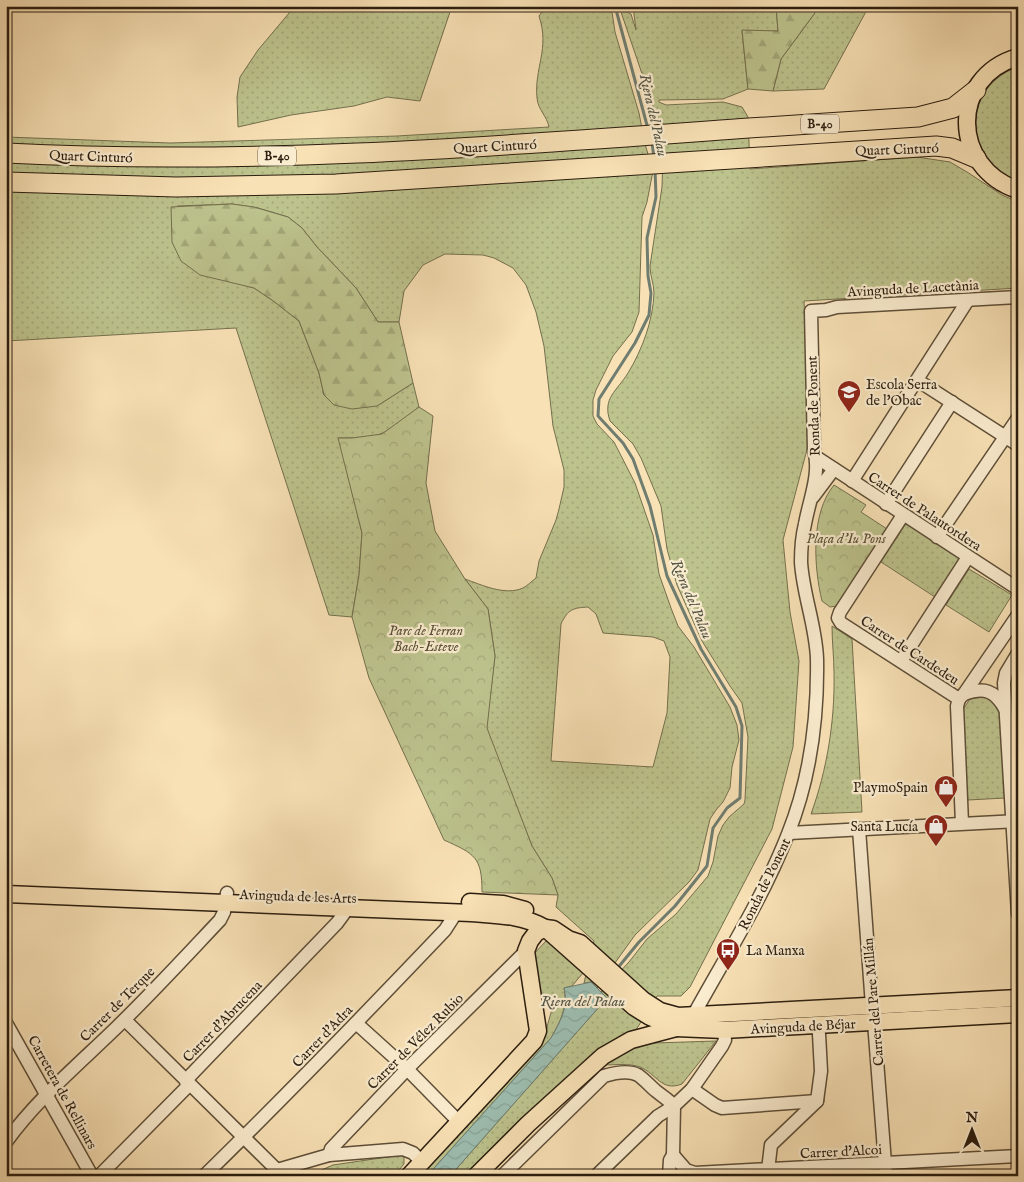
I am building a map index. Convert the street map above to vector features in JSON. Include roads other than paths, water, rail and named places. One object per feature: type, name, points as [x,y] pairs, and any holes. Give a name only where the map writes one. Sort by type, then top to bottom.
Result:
[{"type":"highway","name":"Quart Cinturó","points":[[6,153],[103,157],[278,156],[547,143],[918,117],[953,108],[976,90]]},
{"type":"highway","name":"Quart Cinturó","points":[[6,182],[176,187],[336,184],[936,146],[952,148],[976,158]]},
{"type":"main road","points":[[1018,57],[1004,62],[992,70],[976,90],[969,106],[967,124],[969,142],[982,167],[993,178],[1007,187],[1018,190]]},
{"type":"main road","name":"Avinguda de les Arts","points":[[6,884],[227,898],[348,908],[515,917],[532,921],[534,938],[585,952]]},
{"type":"main road","name":"Avinguda de les Arts","points":[[6,894],[503,904],[534,912],[554,923],[585,952]]},
{"type":"main road","points":[[409,1176],[534,1041],[538,1031],[534,938]]},
{"type":"main road","points":[[585,952],[639,1004]]},
{"type":"main road","name":"Avinguda de Béjar","points":[[639,1004],[650,1017],[676,1028],[729,1033],[817,1024],[873,1014],[1018,998]]},
{"type":"main road","name":"Avinguda de Béjar","points":[[639,1004],[678,1016],[797,1010],[873,1014],[1018,1014]]},
{"type":"main road","name":"Avinguda de Béjar","points":[[729,1033],[746,1020],[772,1018],[797,1010]]},
{"type":"main road","name":"Ronda de Ponent","points":[[476,1176],[528,1124],[603,1056],[631,1040],[676,1028]]},
{"type":"street","name":"Avinguda de Lacetània","points":[[811,310],[1018,297]]},
{"type":"street","points":[[852,481],[968,300]]},
{"type":"street","name":"Ronda de Ponent","points":[[676,1028],[694,1016],[757,902],[789,833],[810,754],[815,716],[817,659],[816,641],[801,562],[804,524],[811,500],[816,457],[814,450],[811,310]]},
{"type":"street","points":[[917,380],[1018,445]]},
{"type":"street","points":[[886,504],[952,402]]},
{"type":"street","points":[[937,537],[1018,418]]},
{"type":"street","name":"Carrer de Palautordera","points":[[816,457],[1018,589]]},
{"type":"street","name":"Ronda de Ponent","points":[[811,500],[834,469]]},
{"type":"street","name":"Carrer de Cardedeu","points":[[903,515],[840,612],[838,618],[841,624],[901,662],[962,696],[957,706],[962,823]]},
{"type":"street","points":[[901,662],[968,557]]},
{"type":"street","points":[[962,696],[1018,615]]},
{"type":"street","points":[[1018,653],[1006,673],[1004,683],[1015,821],[1018,914]]},
{"type":"street","points":[[962,696],[979,691],[991,692],[1006,709]]},
{"type":"street","points":[[789,833],[1015,821]]},
{"type":"street","name":"Carrer del Pare Millán","points":[[859,829],[885,1170]]},
{"type":"street","name":"Carrer de Terque","points":[[6,1142],[11,1131],[124,1020],[220,920],[227,898]]},
{"type":"street","name":"Carrer d'Abrucena","points":[[99,1176],[187,1087],[186,1080],[341,918],[348,908]]},
{"type":"street","name":"Carrer d'Adra","points":[[204,1176],[244,1138],[356,1023],[444,930],[456,913]]},
{"type":"street","name":"Carrer de Vélez Rubio","points":[[330,1155],[331,1149],[534,938]]},
{"type":"street","points":[[124,1020],[280,1173],[330,1155],[403,1148],[413,1153],[422,1161]]},
{"type":"street","name":"Carretera de Rellinars","points":[[6,1023],[92,1176]]},
{"type":"street","points":[[356,1023],[408,1069],[459,1122]]},
{"type":"street","points":[[768,1170],[771,1145],[817,1101],[821,1071],[817,1024]]},
{"type":"street","points":[[596,1176],[658,1116],[674,1106],[692,1088],[729,1033]]},
{"type":"street","points":[[507,1174],[604,1076],[628,1073],[638,1075],[657,1092],[669,1099],[674,1106],[672,1156],[669,1176]]},
{"type":"street","points":[[692,1088],[722,1108],[817,1101]]},
{"type":"street","name":"Carrer d'Alcoi","points":[[672,1156],[691,1174],[768,1170],[885,1170],[1018,1156]]},
{"type":"water","name":"Riera del Palau","points":[[591,982],[607,998],[450,1176],[427,1176],[551,1038],[564,1008],[564,988]]},
{"type":"waterway","name":"Riera del Palau","points":[[615,6],[648,129]]},
{"type":"waterway","name":"Riera del Palau","points":[[652,142],[654,158]]},
{"type":"waterway","name":"Riera del Palau","points":[[616,970],[639,942],[675,906],[707,866],[713,828],[727,808],[740,798],[742,726],[736,707],[701,649],[667,576],[650,506],[633,459],[623,443],[598,416],[599,399],[635,343],[649,315],[651,293],[648,276],[647,238],[656,197],[655,169]]},
{"type":"place","name":"Escola Serra de l'Obac","points":[[849,413]]},
{"type":"place","name":"PlaymoSpain","points":[[946,808]]},
{"type":"place","name":"Santa Lucía","points":[[936,847]]},
{"type":"place","name":"La Manxa","points":[[728,971]]},
{"type":"park label","name":"Plaça d'Iu Pons","points":[[846,538]]},
{"type":"park label","name":"Parc de Ferran Bach-Esteve","points":[[426,638]]}]
